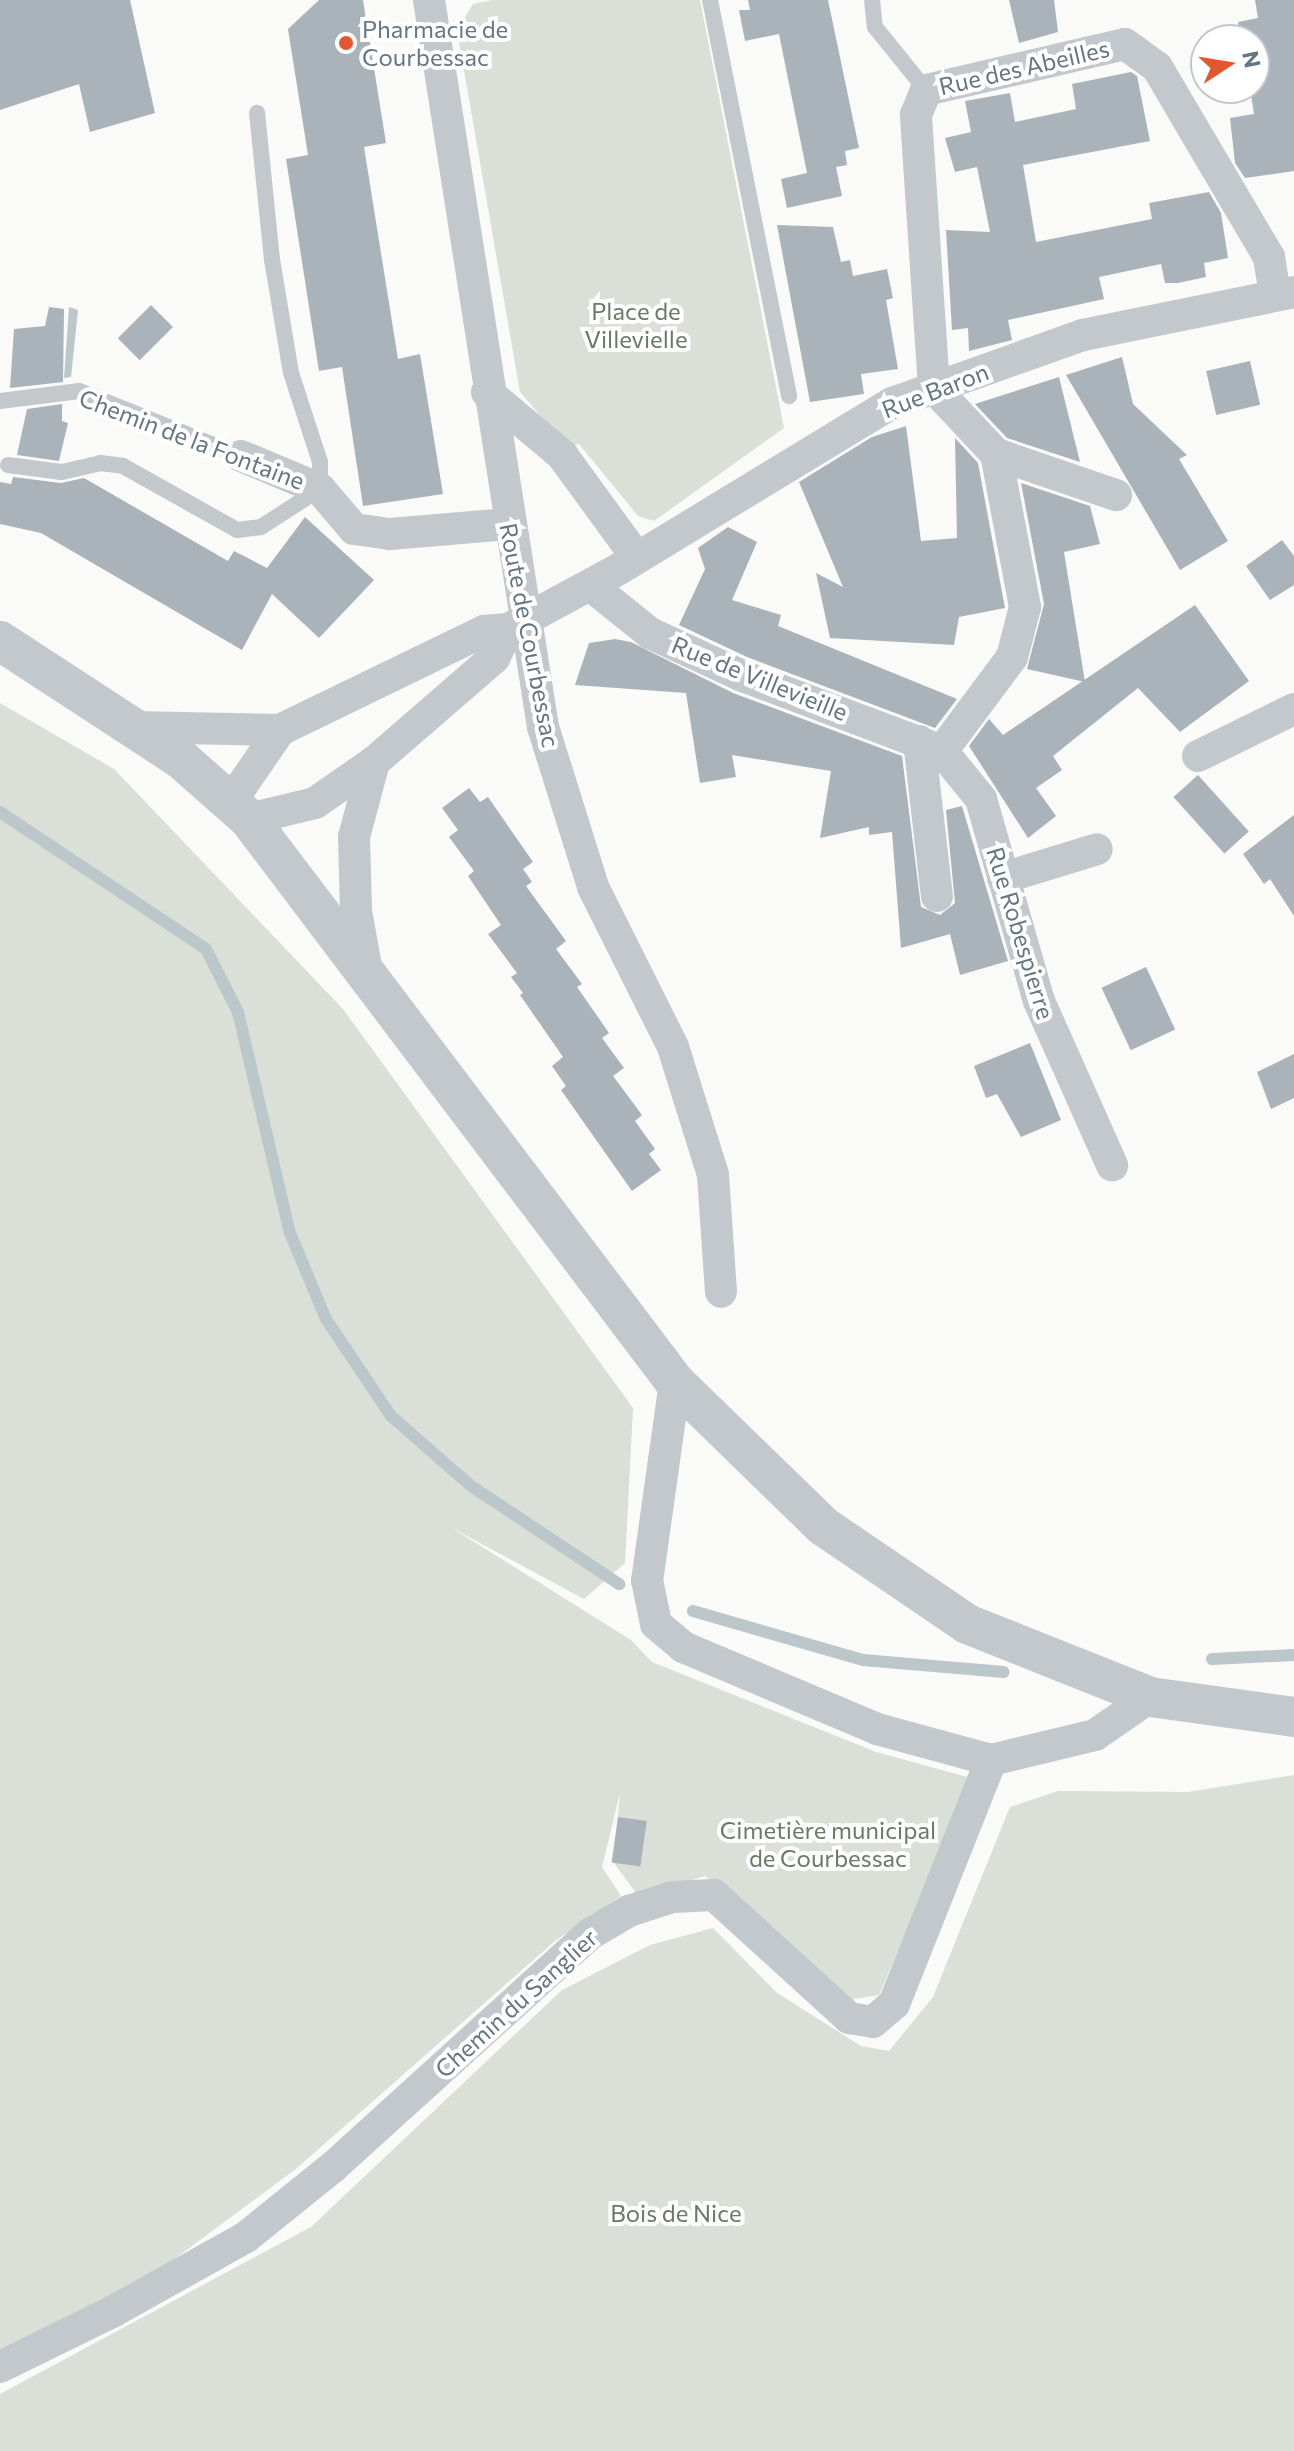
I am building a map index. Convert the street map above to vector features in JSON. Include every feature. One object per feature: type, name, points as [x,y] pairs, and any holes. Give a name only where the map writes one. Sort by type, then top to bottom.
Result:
[{"type":"street","name":"Route de Courbessac","points":[[429,0],[509,524],[517,624],[543,727],[593,887],[673,1047],[713,1175],[721,1292]]},
{"type":"street","name":"Rue des Abeilles","points":[[934,388],[916,115],[926,90],[1125,44],[1157,67],[1269,257],[1284,293]]},
{"type":"street","name":"Rue Baron","points":[[280,730],[484,631],[517,624],[590,585],[892,403],[1083,335],[1284,293]]},
{"type":"street","points":[[934,388],[996,454],[1116,495]]},
{"type":"street","points":[[487,392],[562,455],[637,558]]},
{"type":"street","points":[[937,896],[931,746],[1012,657],[1025,607],[996,454]]},
{"type":"street","name":"Chemin de la Fontaine","points":[[241,456],[320,489],[354,529],[390,534],[509,524]]},
{"type":"street","name":"Rue de Villevieille","points":[[590,585],[650,633],[740,675],[931,746]]},
{"type":"street","points":[[240,811],[315,803],[374,762],[494,658],[517,624]]},
{"type":"street","points":[[0,641],[133,727],[240,811],[675,1382],[823,1526],[967,1624],[1150,1697],[1294,1717]]},
{"type":"street","points":[[1198,756],[1294,709]]},
{"type":"street","points":[[133,727],[280,730],[240,811]]},
{"type":"street","name":"Rue Robespierre","points":[[931,746],[981,799],[1039,1001],[1112,1165]]},
{"type":"street","points":[[368,980],[356,911],[354,837],[374,762]]},
{"type":"street","points":[[1003,878],[1097,849]]},
{"type":"street","points":[[675,1382],[647,1580],[656,1624],[683,1647],[877,1729],[991,1760],[1095,1735],[1150,1697]]},
{"type":"street","name":"Chemin du Sanglier","points":[[0,2367],[112,2312],[246,2237],[333,2167],[590,1934],[629,1911],[672,1897],[714,1895],[849,2018],[873,2022],[894,2004],[991,1760]]},
{"type":"lane","points":[[710,0],[789,396]]},
{"type":"lane","points":[[872,0],[875,27],[926,90]]},
{"type":"lane","points":[[8,465],[62,472],[100,463],[123,466],[237,530],[261,527],[320,489],[320,462],[291,373],[283,331],[257,113]]},
{"type":"lane","name":"Chemin de la Fontaine","points":[[0,401],[79,391],[241,456]]},
{"type":"green space","name":"Place de Villevielle","points":[[492,0],[700,0],[784,428],[654,521],[638,516],[579,444],[567,447],[520,392],[457,30],[473,4]]},
{"type":"green space","name":"Cimetière municipal de Courbessac","points":[[0,703],[114,769],[343,1009],[633,1408],[625,1563],[584,1599],[452,1528],[631,1640],[652,1662],[876,1752],[971,1778],[879,1995],[849,2000],[705,1876],[639,1897],[614,1863],[620,1793],[602,1867],[621,1896],[555,1941],[297,2168],[153,2275],[0,2350]]},
{"type":"green space","name":"Bois de Nice","points":[[1294,1775],[1294,2451],[0,2451],[0,2394],[311,2227],[562,1990],[650,1945],[713,1928],[777,1993],[861,2046],[889,2051],[933,1997],[1010,1807],[1058,1791],[1188,1792]]},
{"type":"shaded area","points":[[69,307],[78,310],[71,377],[64,378]]},
{"type":"building","points":[[0,0],[130,0],[155,113],[90,132],[79,84],[0,110]]},
{"type":"building","points":[[319,0],[363,0],[386,143],[364,147],[398,359],[420,354],[443,494],[363,506],[342,367],[319,371],[286,159],[308,155],[288,29]]},
{"type":"building","points":[[748,0],[828,0],[859,148],[845,151],[847,165],[836,167],[842,196],[787,208],[781,179],[807,173],[779,34],[745,41],[739,10],[750,10]]},
{"type":"building","points":[[1009,0],[1054,0],[1058,32],[1019,43]]},
{"type":"building","points":[[1255,0],[1294,0],[1294,171],[1245,178],[1235,163],[1230,118],[1254,114],[1252,104],[1270,104],[1270,24],[1238,22],[1258,18]]},
{"type":"building","points":[[1131,72],[1137,76],[1150,141],[1023,165],[1036,242],[1152,219],[1149,203],[1209,192],[1221,213],[1228,258],[1204,263],[1206,277],[1178,283],[1165,283],[1161,264],[1099,277],[1104,299],[1008,320],[1012,340],[969,351],[968,328],[952,330],[946,230],[990,232],[977,167],[955,172],[945,138],[971,132],[965,101],[1010,93],[1015,122],[1076,109],[1072,84]]},
{"type":"building","points":[[777,225],[833,227],[841,262],[850,260],[853,276],[887,269],[893,298],[886,300],[898,369],[861,374],[864,394],[810,402]]},
{"type":"building","points":[[151,305],[173,327],[140,360],[118,338]]},
{"type":"building","points":[[49,307],[64,309],[63,382],[10,388],[14,329],[45,326]]},
{"type":"building","points":[[1122,357],[1133,404],[1187,455],[1179,459],[1228,541],[1180,570],[1066,375]]},
{"type":"building","points":[[1250,361],[1260,405],[1216,415],[1206,371]]},
{"type":"building","points":[[1059,377],[1080,462],[1007,438],[975,404]]},
{"type":"building","points":[[62,404],[62,421],[68,423],[59,461],[17,455],[27,409]]},
{"type":"building","points":[[906,426],[921,541],[957,538],[955,438],[978,463],[1005,608],[959,617],[954,645],[830,638],[816,573],[843,587],[799,482],[872,437]]},
{"type":"building","points":[[13,477],[61,483],[84,478],[228,561],[234,551],[267,568],[305,517],[374,580],[319,638],[272,594],[242,650],[41,533],[0,524],[0,482],[11,484]]},
{"type":"building","points":[[1021,483],[1090,506],[1100,544],[1064,552],[1085,682],[1027,669],[1044,604]]},
{"type":"building","points":[[728,527],[757,542],[732,600],[781,615],[778,626],[957,699],[935,728],[747,657],[679,625],[705,569],[698,548]]},
{"type":"building","points":[[1282,540],[1294,556],[1294,585],[1270,600],[1246,566]]},
{"type":"building","points":[[1195,605],[1249,681],[1180,732],[1138,688],[1053,756],[1062,770],[1036,788],[1056,816],[1028,838],[969,746],[989,719],[1003,735]]},
{"type":"building","points":[[615,639],[631,642],[733,693],[902,756],[921,907],[940,915],[955,903],[946,810],[962,806],[1008,961],[960,975],[950,934],[901,948],[892,832],[869,835],[869,827],[820,838],[831,771],[732,755],[736,777],[700,783],[686,693],[575,685],[589,643]]},
{"type":"building","points":[[1198,775],[1249,831],[1224,854],[1173,797]]},
{"type":"building","points":[[469,788],[480,802],[488,797],[533,862],[523,869],[532,882],[526,886],[566,941],[556,949],[582,984],[577,987],[609,1033],[602,1038],[624,1068],[613,1076],[642,1115],[635,1121],[655,1149],[649,1154],[661,1170],[632,1191],[561,1090],[566,1086],[552,1066],[563,1057],[520,995],[523,993],[511,977],[517,973],[488,934],[501,925],[468,876],[474,871],[449,837],[458,830],[442,808]]},
{"type":"building","points":[[1294,815],[1294,916],[1270,879],[1264,884],[1243,854]]},
{"type":"building","points":[[1146,967],[1175,1030],[1131,1050],[1102,988]]},
{"type":"building","points":[[1030,1043],[1061,1120],[1021,1137],[997,1094],[986,1098],[974,1066]]},
{"type":"building","points":[[1294,1054],[1294,1098],[1271,1109],[1257,1072]]},
{"type":"building","points":[[618,1817],[647,1821],[640,1867],[612,1863]]},
{"type":"waterway","points":[[0,812],[206,949],[238,1012],[290,1233],[326,1319],[391,1416],[471,1486],[619,1584]]},
{"type":"waterway","points":[[693,1611],[863,1660],[1003,1672]]},
{"type":"waterway","points":[[1212,1659],[1294,1655]]},
{"type":"place","name":"Pharmacie de Courbessac","points":[[346,43]]}]
